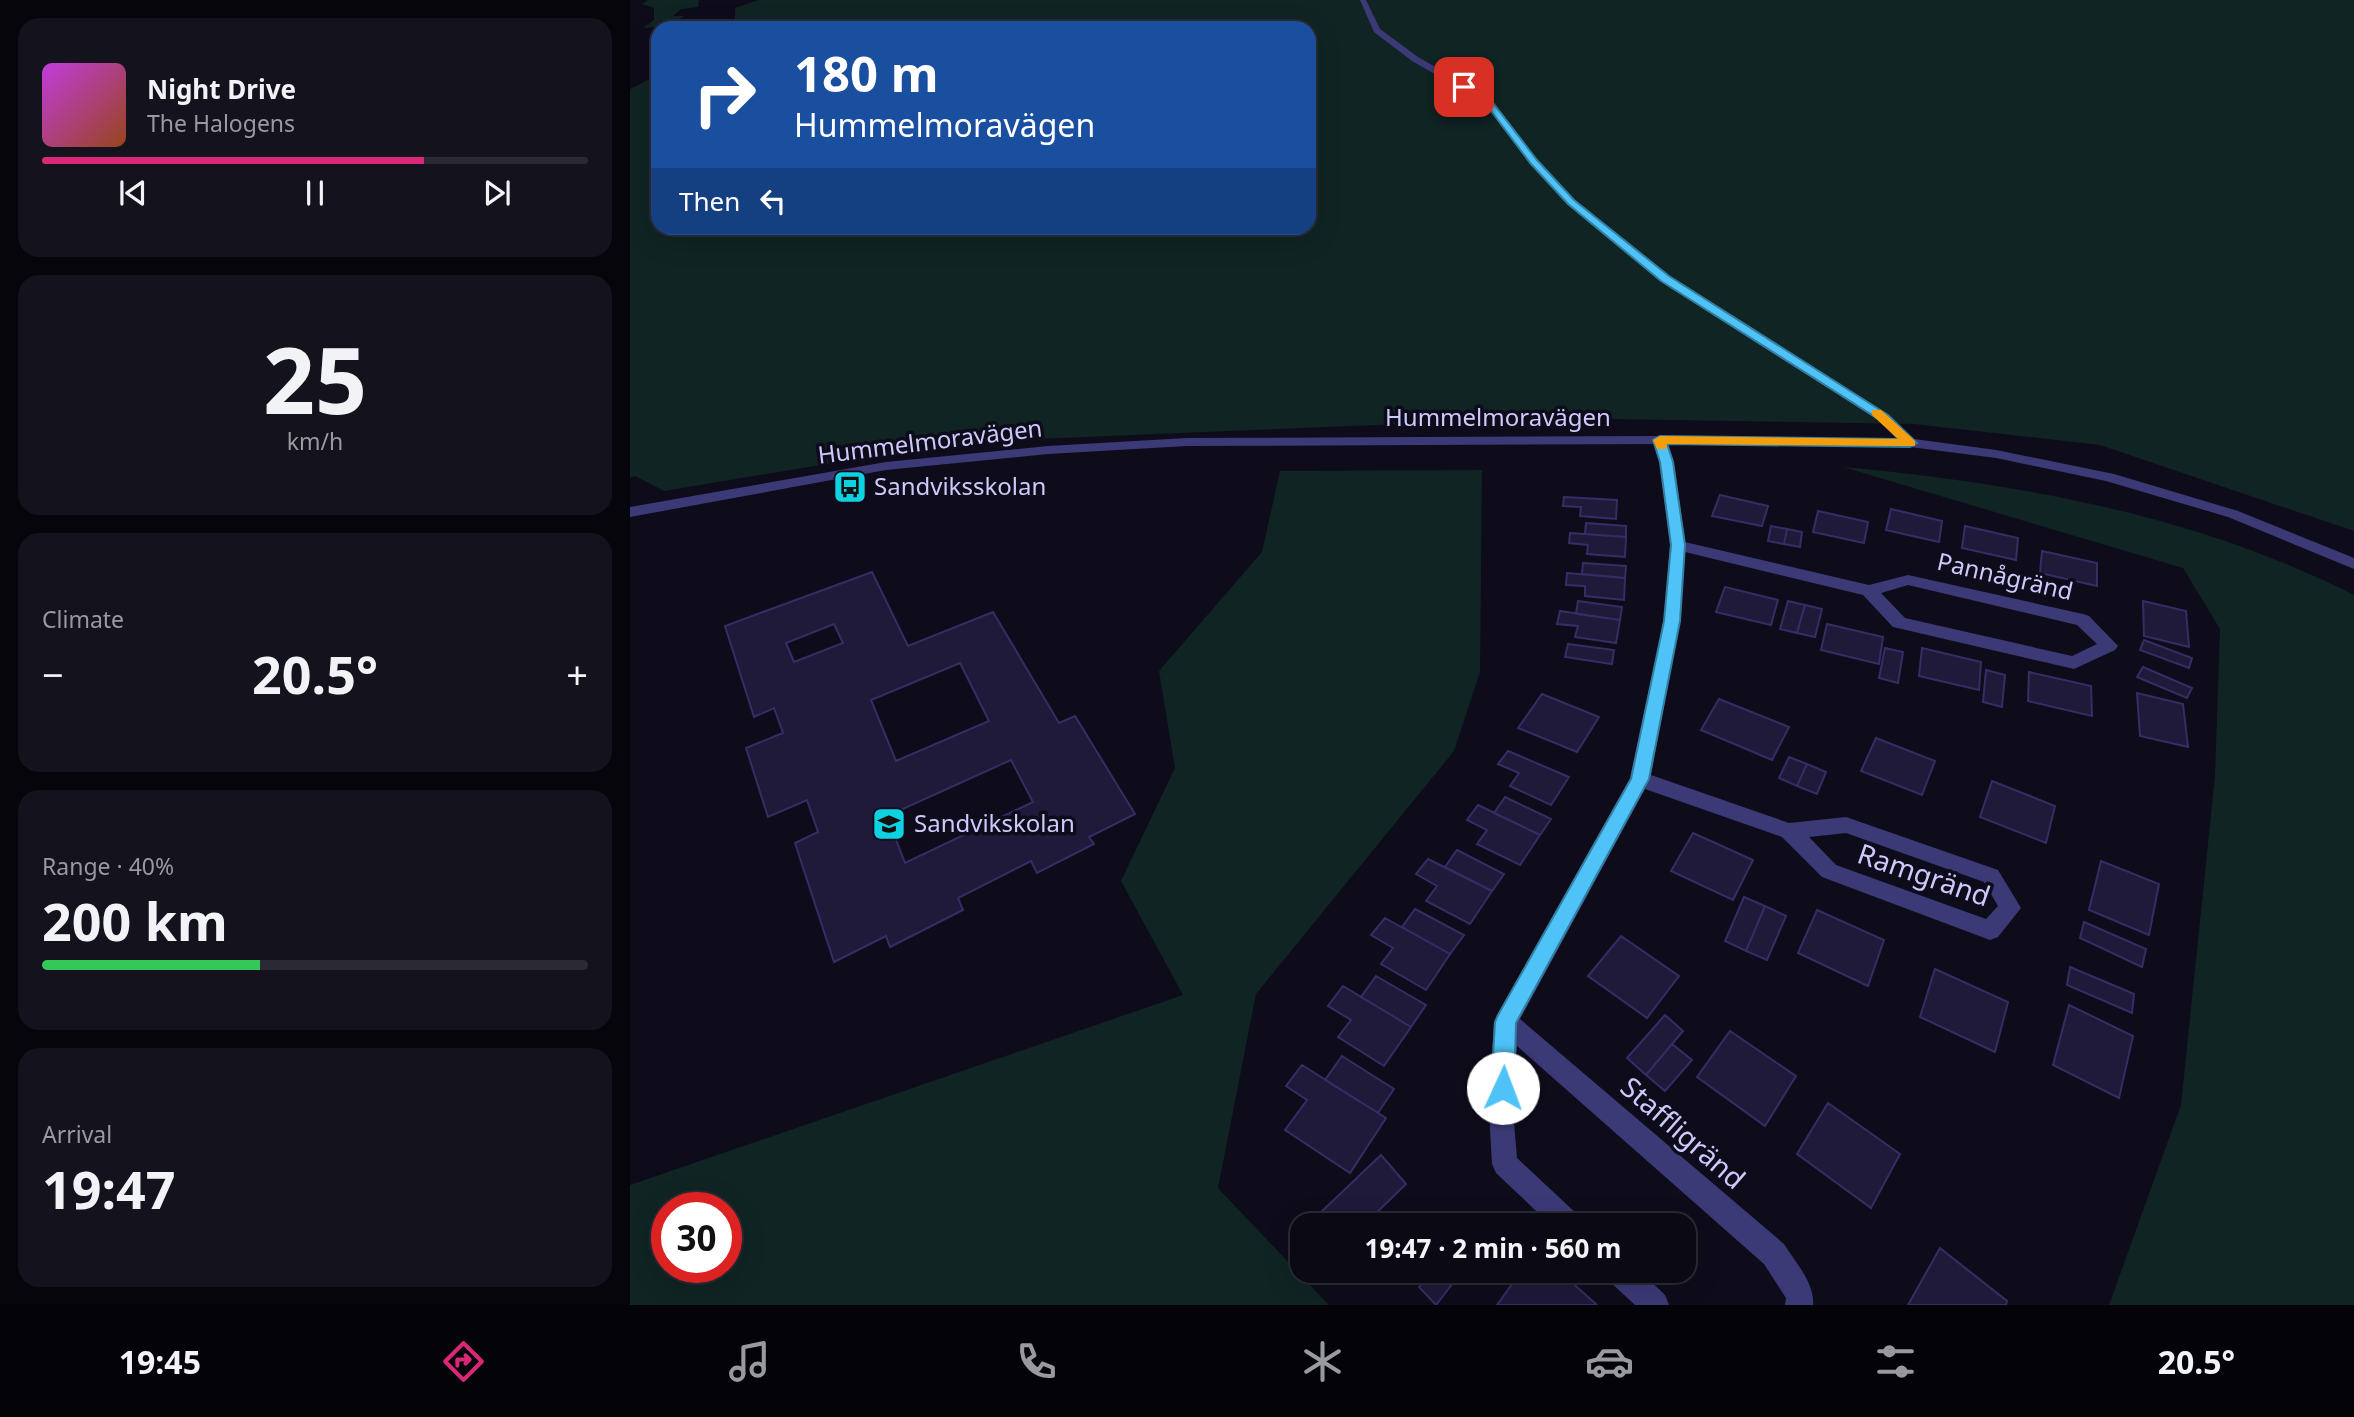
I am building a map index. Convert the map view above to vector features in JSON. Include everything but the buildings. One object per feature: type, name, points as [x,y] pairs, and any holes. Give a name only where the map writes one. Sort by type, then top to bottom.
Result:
[{"type":"street","points":[[1363,0],[1377,30],[1415,59],[1488,101],[1534,162],[1571,202],[1655,270],[1884,418],[1910,443]]},
{"type":"street","points":[[1557,1213],[1505,1164],[1502,1111],[1506,1022],[1640,779],[1672,621],[1678,545],[1667,462],[1660,440]]},
{"type":"street","name":"Hummelmoravägen","points":[[630,512],[886,466],[1048,450],[1187,442],[1660,440],[1910,443],[1996,454],[2109,477],[2233,514],[2354,564]]},
{"type":"street","name":"Pannågränd","points":[[1678,545],[1869,591],[1908,580],[2083,620],[2109,646],[2074,663],[1899,624],[1869,591]]},
{"type":"street","name":"Ramgränd","points":[[1640,779],[1789,831],[1846,825],[1859,829],[1991,876],[2010,908],[1990,930],[1829,871],[1789,831]]},
{"type":"street","name":"Staffligränd","points":[[1506,1022],[1774,1254],[1800,1295],[1799,1305]]},
{"type":"street","points":[[1632,1283],[1655,1305]]},
{"type":"green space","points":[[648,0],[699,0],[698,7],[681,9],[673,16],[685,16],[676,21],[653,21],[654,8],[642,4]]},
{"type":"green space","points":[[759,0],[2354,0],[2354,531],[2100,445],[1914,424],[1548,418],[958,442],[664,491],[635,476],[630,478],[630,89],[651,78],[651,235],[1316,235],[1316,21],[735,21],[735,8]]},
{"type":"green space","points":[[1843,467],[1974,482],[2105,507],[2232,544],[2294,567],[2354,595],[2354,1305],[2109,1305],[2181,1105],[2215,776],[2220,629],[2183,568]]},
{"type":"green space","points":[[1482,470],[1480,672],[1454,751],[1256,994],[1218,1188],[1290,1264],[1290,1283],[1308,1283],[1329,1305],[630,1305],[630,1185],[1183,995],[1121,881],[1175,768],[1159,671],[1262,552],[1280,471]]},
{"type":"slow traffic","points":[[1662,446],[1660,440],[1910,443],[1876,413]]},
{"type":"place","name":"Sandviksskolan","points":[[850,487]]},
{"type":"place","name":"Sandvikskolan","points":[[889,824]]},
{"type":"route","points":[[1464,87],[1488,101],[1534,162],[1571,202],[1665,278],[1884,418],[1910,443],[1660,440],[1667,462],[1678,545],[1672,621],[1640,779],[1506,1022],[1503,1088]]}]
